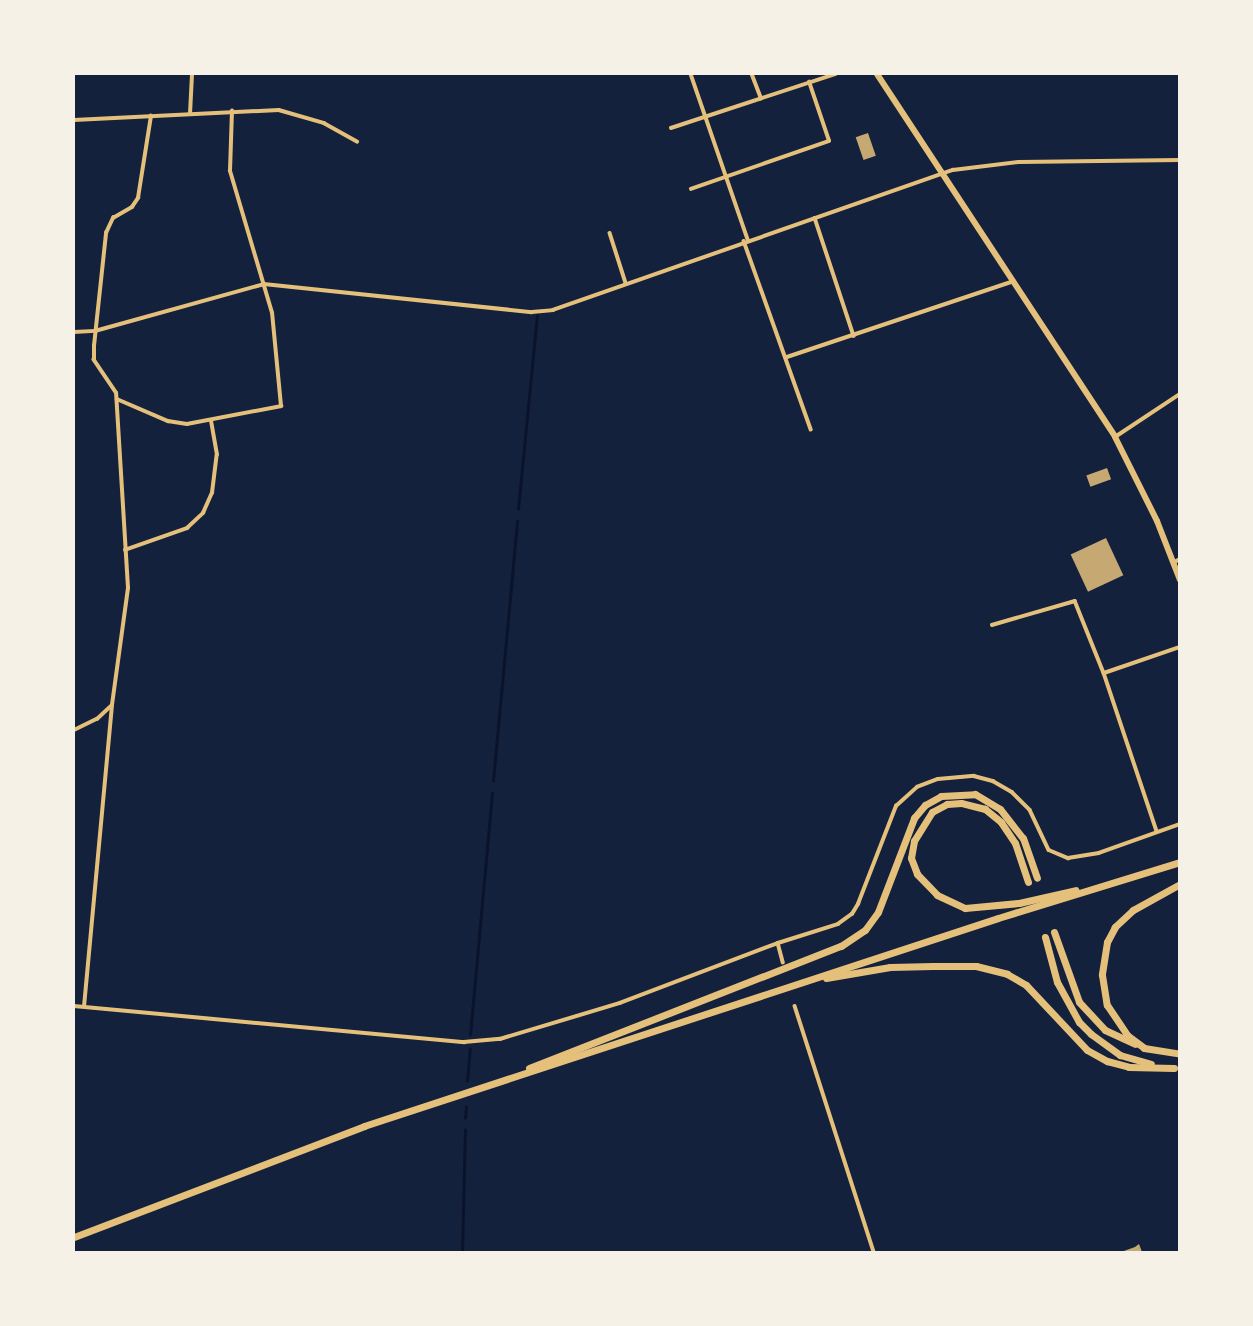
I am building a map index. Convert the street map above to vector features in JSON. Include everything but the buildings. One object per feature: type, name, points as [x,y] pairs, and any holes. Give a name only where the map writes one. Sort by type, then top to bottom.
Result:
[{"type":"highway","points":[[450,1098],[841,946],[865,930],[878,912],[914,818],[925,805],[941,796],[975,794],[1000,809],[1023,838],[1037,878]]},
{"type":"highway","points":[[1028,882],[1015,843],[1001,822],[985,809],[961,803],[947,804],[927,818],[914,841],[911,858],[917,874],[937,895],[965,908],[1019,903],[1180,862]]},
{"type":"highway","points":[[74,1237],[258,1165],[450,1098],[1180,862]]},
{"type":"highway","points":[[1144,1048],[1120,1028],[1107,1005],[1103,959],[1107,942],[1115,928],[1133,910],[1180,884]]},
{"type":"highway","points":[[1054,932],[1079,1002],[1105,1030],[1144,1048],[1180,1054]]},
{"type":"highway","points":[[1045,937],[1058,982],[1068,1004],[1091,1034],[1108,1047],[1136,1061],[1177,1067]]},
{"type":"highway","points":[[802,982],[890,967],[976,966],[1007,974],[1026,985],[1087,1050],[1107,1061],[1129,1067],[1177,1067]]},
{"type":"main road","points":[[877,74],[1115,437],[1143,489],[1176,561],[1180,580]]},
{"type":"street","points":[[190,114],[192,74]]},
{"type":"street","points":[[691,74],[811,429]]},
{"type":"street","points":[[752,74],[761,98]]},
{"type":"street","points":[[671,128],[835,74]]},
{"type":"street","points":[[691,189],[829,141],[809,82]]},
{"type":"street","points":[[74,120],[267,109],[324,123],[357,141]]},
{"type":"street","points":[[117,399],[176,423],[211,421],[281,406],[272,313],[230,171],[232,111]]},
{"type":"street","points":[[84,1007],[112,705],[127,605],[117,399],[115,389],[94,359],[95,331],[106,233],[113,218],[132,207],[138,198],[151,116]]},
{"type":"street","points":[[74,332],[95,331],[264,284],[533,312],[553,310],[943,173],[1019,162],[1180,160]]},
{"type":"street","points":[[815,217],[854,336]]},
{"type":"street","points":[[610,233],[626,283]]},
{"type":"street","points":[[787,357],[1014,281]]},
{"type":"street","points":[[1115,437],[1180,394]]},
{"type":"street","points":[[125,550],[187,528],[203,513],[212,493],[217,455],[215,428],[211,421]]},
{"type":"street","points":[[992,625],[1076,601],[1104,673],[1157,831]]},
{"type":"street","points":[[1104,673],[1180,647]]},
{"type":"street","points":[[74,730],[97,719],[112,705]]},
{"type":"street","points":[[74,1006],[464,1042],[500,1040],[620,1003],[778,943],[825,930],[852,914],[896,806],[917,787],[938,779],[974,776],[1012,792],[1030,810],[1042,840],[1057,856],[1084,857],[1180,824]]},
{"type":"street","points":[[778,943],[783,962]]},
{"type":"street","points":[[795,1006],[874,1252]]},
{"type":"waterway","points":[[518,509],[537,316]]},
{"type":"waterway","points":[[493,781],[517,521]]},
{"type":"waterway","points":[[470,1035],[492,793]]},
{"type":"waterway","points":[[467,1081],[470,1049]]},
{"type":"waterway","points":[[465,1118],[466,1107]]},
{"type":"waterway","points":[[462,1252],[465,1130]]}]
